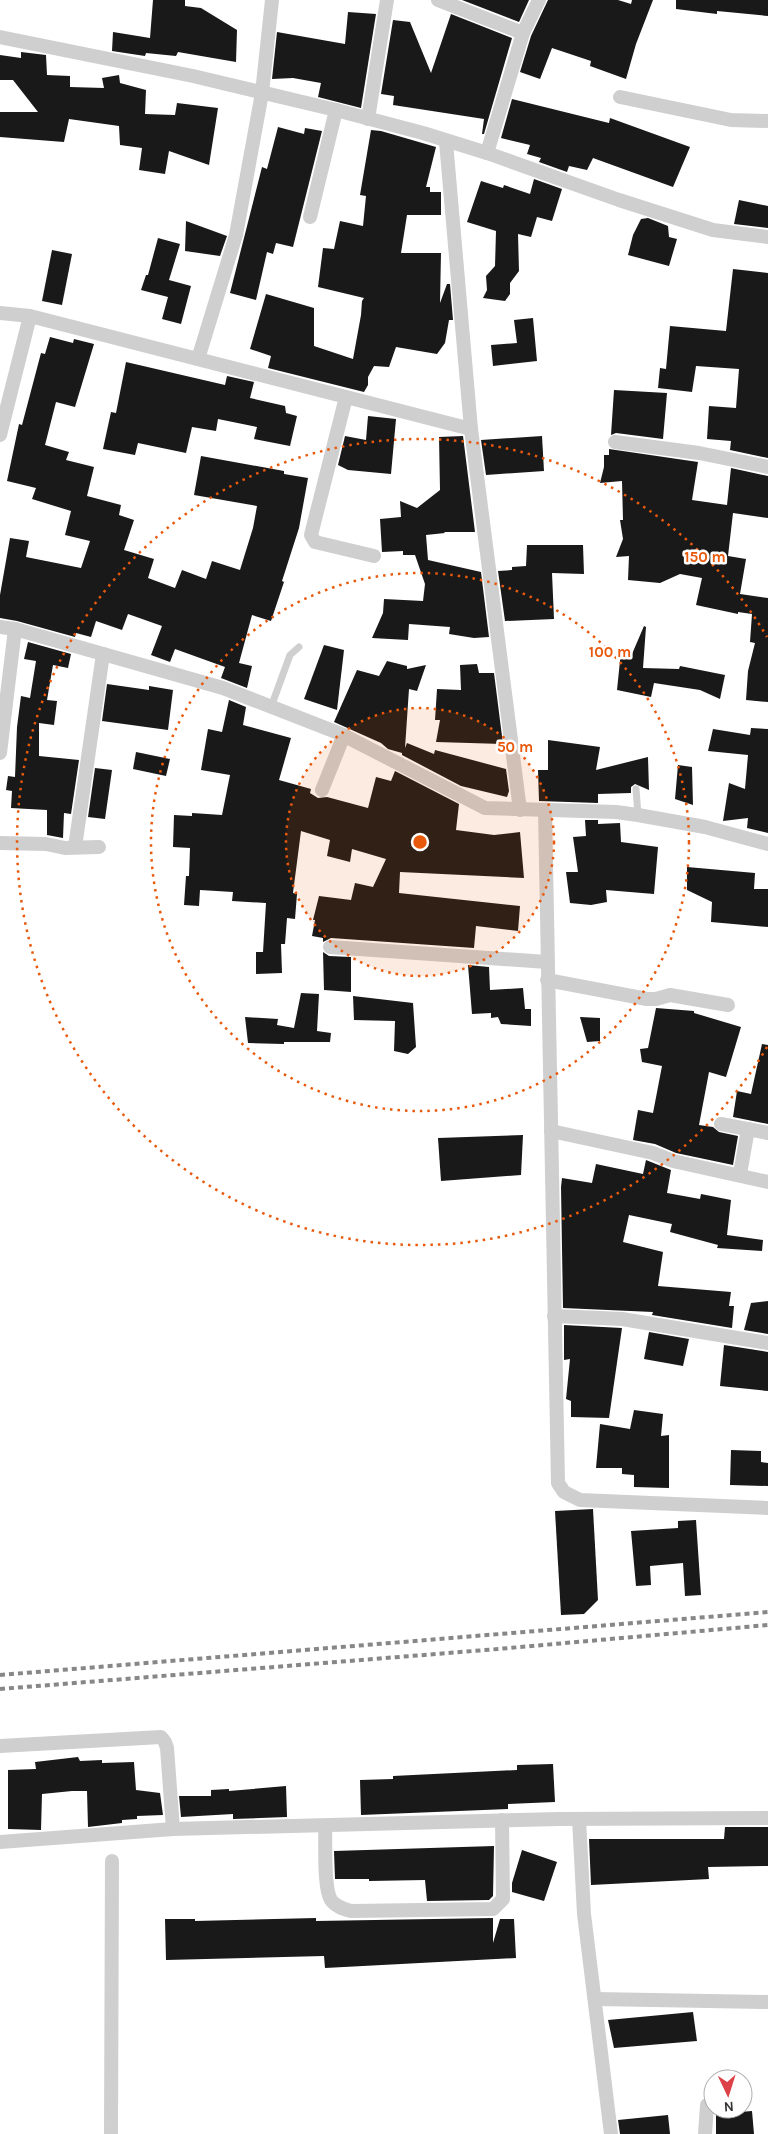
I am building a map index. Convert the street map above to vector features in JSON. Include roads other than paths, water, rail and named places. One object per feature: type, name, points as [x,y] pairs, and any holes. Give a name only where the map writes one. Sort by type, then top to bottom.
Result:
[{"type":"street","points":[[198,359],[236,235],[262,93],[272,0]]},
{"type":"street","points":[[368,119],[387,0]]},
{"type":"street","points":[[438,0],[523,33]]},
{"type":"street","points":[[487,153],[523,33],[539,0]]},
{"type":"street","points":[[0,37],[193,76],[336,110],[423,133],[446,142],[487,153],[619,200],[713,230],[768,238]]},
{"type":"street","points":[[620,97],[731,120],[768,121]]},
{"type":"street","points":[[310,217],[336,110]]},
{"type":"street","points":[[446,142],[472,429],[520,810]]},
{"type":"street","points":[[0,313],[30,316],[472,429]]},
{"type":"street","points":[[0,435],[30,316]]},
{"type":"street","points":[[346,397],[311,535],[315,542],[374,556]]},
{"type":"street","points":[[616,442],[699,453],[768,467]]},
{"type":"street","points":[[0,627],[223,688],[344,735],[486,808],[638,814],[705,827],[768,844]]},
{"type":"street","points":[[0,753],[15,630]]},
{"type":"street","points":[[75,846],[103,654]]},
{"type":"street","points":[[322,790],[344,735]]},
{"type":"street","points":[[545,811],[558,1482],[564,1492],[580,1500],[768,1508]]},
{"type":"street","points":[[0,842],[46,844],[65,848],[75,846],[99,847]]},
{"type":"street","points":[[330,947],[547,962]]},
{"type":"street","points":[[548,980],[647,998],[656,999],[670,995],[728,1005]]},
{"type":"street","points":[[722,1124],[768,1133]]},
{"type":"street","points":[[740,1174],[748,1129]]},
{"type":"street","points":[[551,1131],[653,1153],[673,1161],[740,1174],[749,1179],[768,1182]]},
{"type":"street","points":[[554,1316],[622,1319],[768,1342]]},
{"type":"street","points":[[0,1746],[161,1737],[166,1742],[167,1748],[173,1828]]},
{"type":"street","points":[[0,1842],[112,1835],[173,1828],[325,1826],[502,1820],[768,1818]]},
{"type":"street","points":[[570,1819],[596,1999],[611,2134]]},
{"type":"street","points":[[325,1826],[327,1891],[332,1901],[343,1909],[351,1911],[493,1909],[503,1899],[502,1820]]},
{"type":"street","points":[[111,2134],[112,1860]]},
{"type":"street","points":[[596,1999],[768,2002]]},
{"type":"street","points":[[705,2134],[706,2119]]},
{"type":"lane","points":[[271,707],[290,655],[299,648]]},
{"type":"lane","points":[[636,789],[638,814]]},
{"type":"railway","points":[[0,1675],[768,1612]]},
{"type":"railway","points":[[0,1689],[768,1625]]}]
